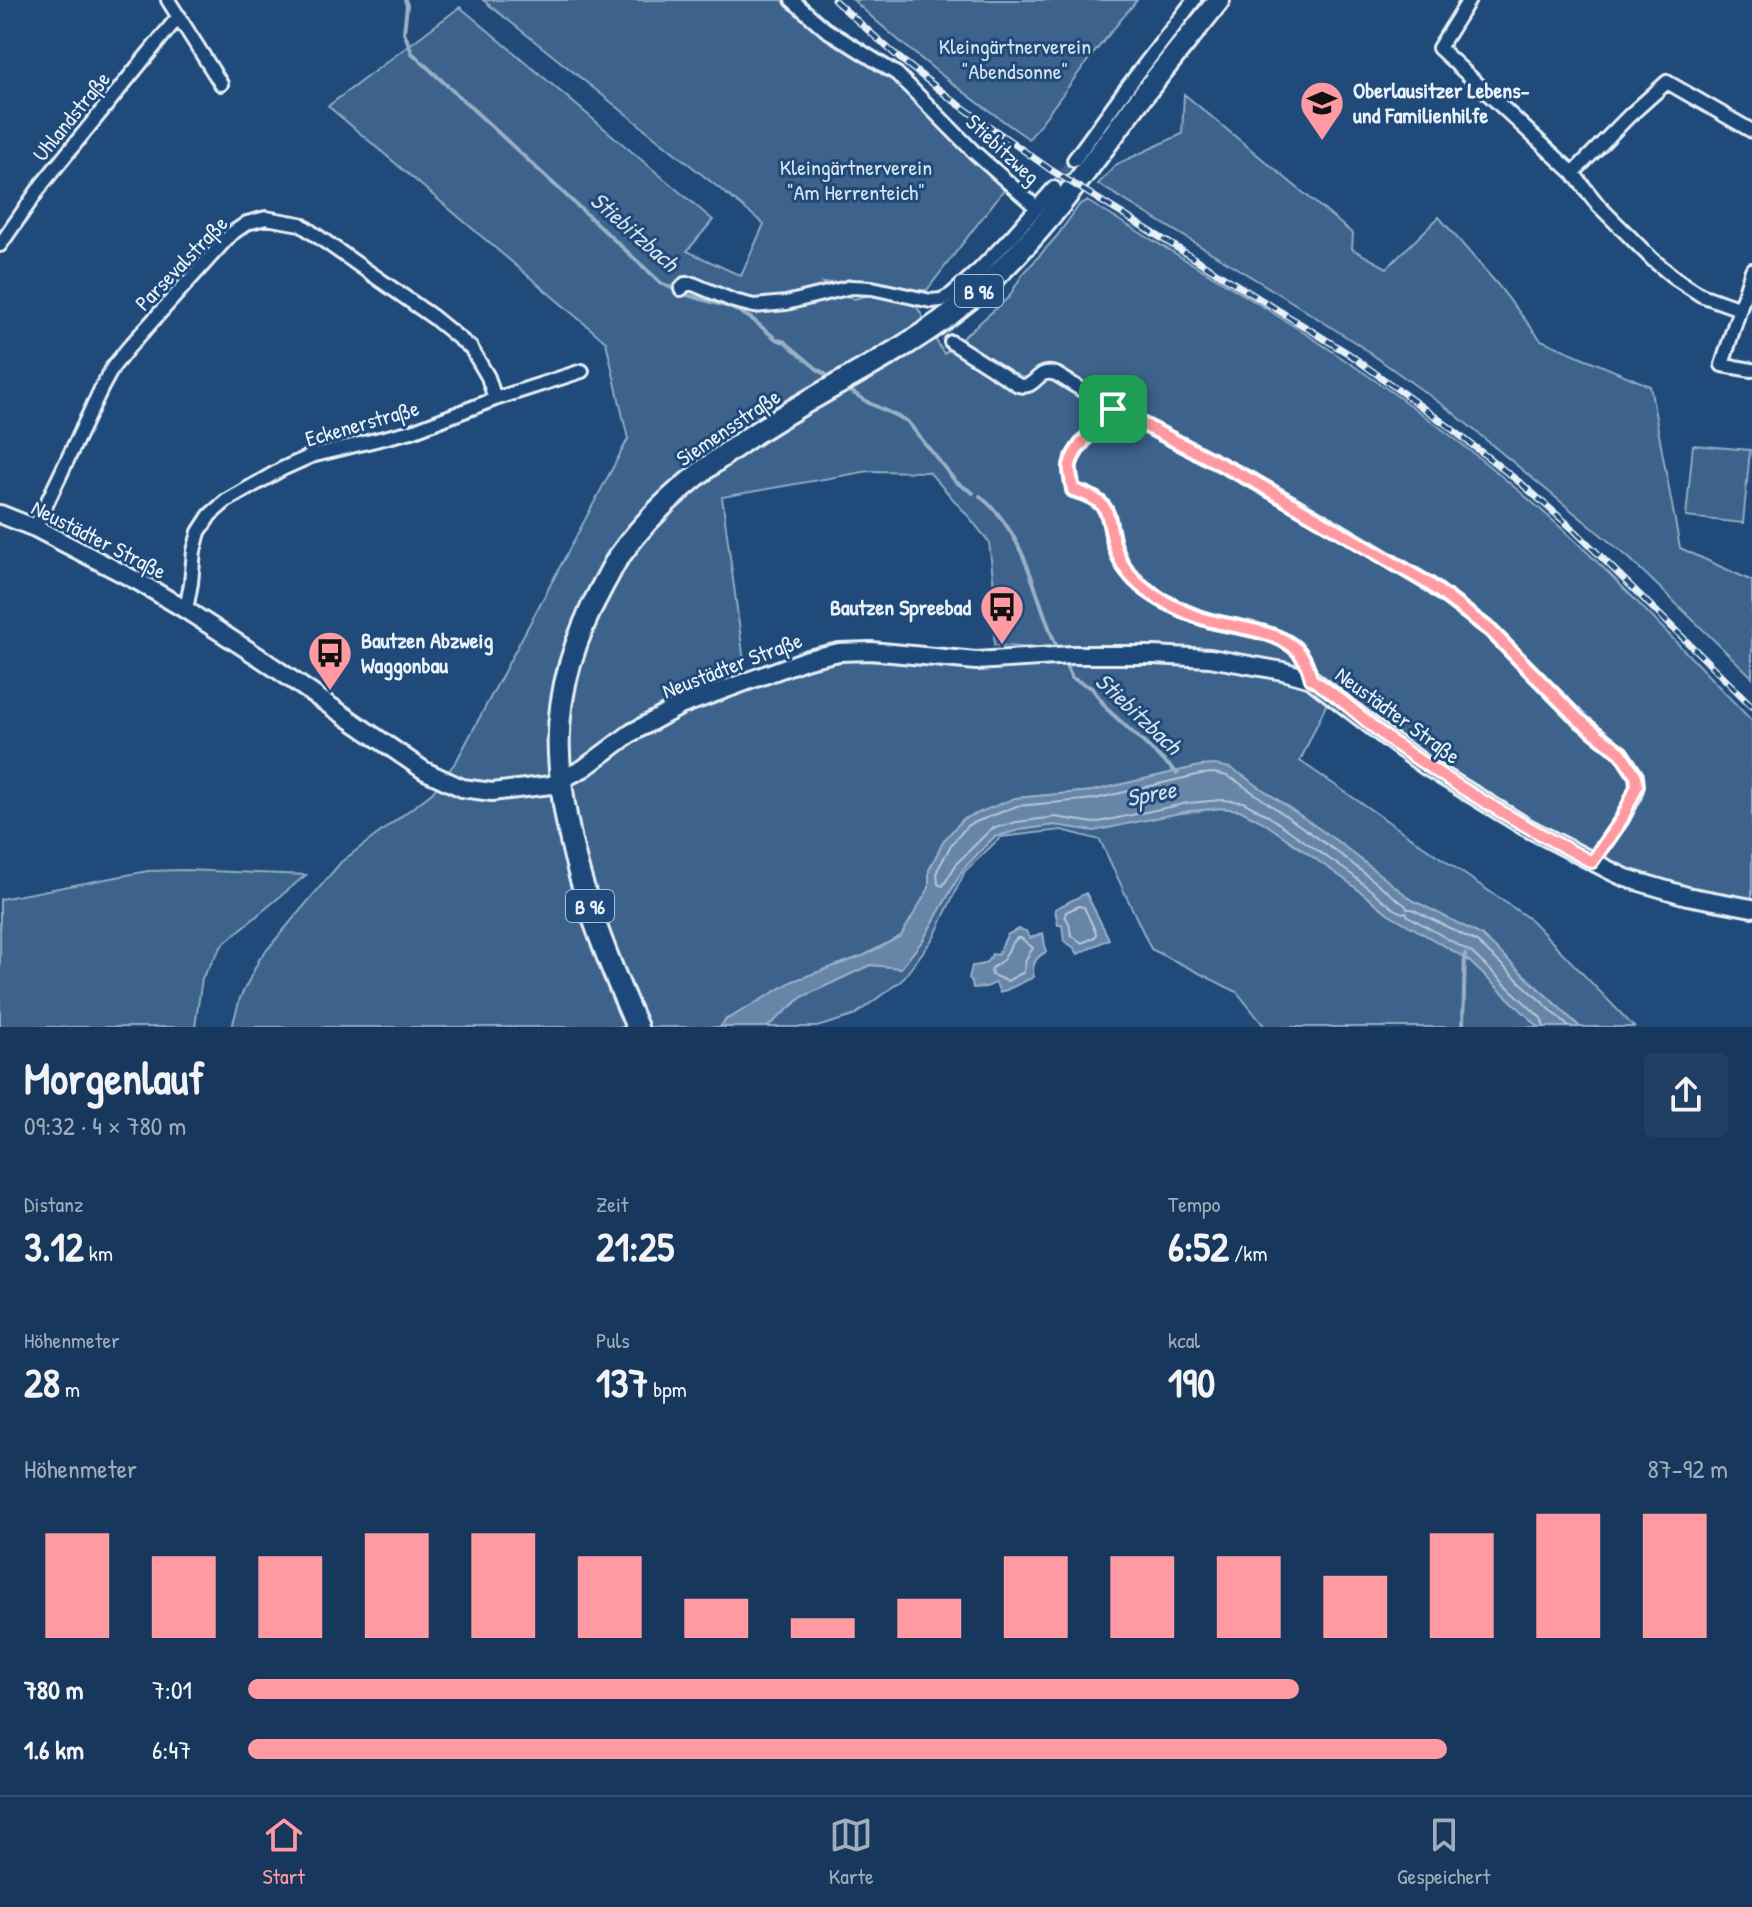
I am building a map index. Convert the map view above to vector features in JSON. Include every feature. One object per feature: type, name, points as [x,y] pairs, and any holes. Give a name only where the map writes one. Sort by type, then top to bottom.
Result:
[{"type":"main road","name":"Siemensstraße","points":[[637,1027],[586,895],[570,838],[561,782],[559,736],[562,703],[574,649],[591,606],[621,554],[657,511],[691,479],[749,437],[951,314],[988,284],[1019,253],[1074,187],[1219,0]]},
{"type":"street","points":[[168,0],[221,84]]},
{"type":"street","name":"Stiebitzweg","points":[[792,0],[825,29],[897,74],[974,152],[1037,208]]},
{"type":"street","points":[[1074,160],[1194,0]]},
{"type":"street","points":[[1469,0],[1439,48],[1573,173],[1599,206],[1653,260],[1701,295],[1740,309]]},
{"type":"street","name":"Uhlandstraße","points":[[0,245],[43,183],[179,16]]},
{"type":"street","points":[[1573,173],[1667,82],[1752,131]]},
{"type":"street","points":[[681,289],[685,284],[693,284],[734,301],[765,307],[851,287],[872,288],[931,301],[941,300],[979,270],[1054,188]]},
{"type":"street","name":"Parsevalstraße","points":[[35,528],[113,367],[231,234],[247,223],[266,218],[300,224],[433,317],[471,348],[488,377],[495,399]]},
{"type":"street","points":[[1752,270],[1722,365],[1752,370]]},
{"type":"street","points":[[951,342],[1018,385],[1032,385],[1048,371],[1056,374],[1113,409],[1255,482],[1429,584],[1490,630],[1578,719],[1621,753],[1636,776],[1637,786],[1622,819],[1592,862]]},
{"type":"street","name":"Eckenerstraße","points":[[186,610],[199,532],[210,515],[226,501],[311,456],[412,431],[495,399],[582,371]]},
{"type":"street","points":[[1113,409],[1075,453],[1070,469],[1073,490],[1090,495],[1104,504],[1118,556],[1129,574],[1145,590],[1177,608],[1208,620],[1253,630],[1295,647],[1302,655],[1311,679]]},
{"type":"street","name":"Neustädter Straße","points":[[0,514],[35,528],[139,582],[259,657],[425,771],[462,788],[492,792],[561,782],[631,733],[680,706],[822,655],[839,652],[871,651],[976,661],[1060,656],[1210,658],[1311,679],[1426,766],[1526,827],[1626,878],[1687,896],[1752,908]]},
{"type":"green space","name":"Kleingärtnerverein \"Am Herrenteich\"","points":[[483,0],[788,0],[888,71],[919,98],[1005,188],[927,290],[908,290],[871,281],[821,283],[854,299],[873,294],[895,297],[917,307],[944,354],[1009,297],[1022,275],[1057,236],[1080,204],[1087,201],[1282,318],[1390,391],[1477,456],[1550,518],[1638,603],[1752,721],[1752,901],[1668,884],[1611,866],[1445,771],[1298,668],[994,645],[995,595],[989,542],[929,472],[869,471],[722,497],[745,669],[742,690],[853,660],[983,670],[1081,661],[1158,660],[1284,674],[1317,691],[1327,703],[1300,761],[1531,920],[1634,1027],[1580,1027],[1481,935],[1412,900],[1341,844],[1242,775],[1227,768],[1200,766],[1093,791],[1015,798],[929,870],[930,888],[901,936],[726,1019],[720,1027],[232,1027],[240,998],[260,958],[341,862],[432,793],[457,760],[628,439],[606,342],[328,106],[460,7],[713,220],[687,251],[741,276],[764,224]]},
{"type":"green space","name":"Kleingärtnerverein \"Abendsonne\"","points":[[853,0],[1137,0],[1029,139],[939,73]]},
{"type":"green space","points":[[1184,94],[1353,234],[1352,249],[1387,268],[1439,217],[1541,340],[1650,386],[1680,548],[1752,581],[1752,677],[1629,558],[1451,411],[1359,345],[1098,184],[1117,164],[1182,134]]},
{"type":"green space","points":[[1693,445],[1750,450],[1743,523],[1686,517]]},
{"type":"green space","points":[[1222,808],[1240,810],[1263,822],[1389,914],[1467,959],[1539,1027],[1265,1027],[1237,992],[1151,949],[1100,840],[1062,830],[1001,837],[965,871],[934,937],[902,980],[853,1016],[817,1027],[767,1027],[802,997],[870,965],[901,968],[923,940],[963,869],[994,837],[1055,825],[1071,827]]},
{"type":"green space","points":[[148,871],[306,875],[223,944],[202,978],[195,1027],[0,1027],[0,899]]},
{"type":"water","name":"Spree","points":[[1215,765],[1242,775],[1341,844],[1412,900],[1481,935],[1580,1027],[1539,1027],[1467,959],[1389,914],[1263,822],[1240,810],[1222,808],[1189,811],[1094,831],[1055,825],[994,837],[963,869],[923,940],[901,968],[870,965],[802,997],[767,1027],[720,1027],[726,1020],[793,981],[865,955],[901,936],[929,888],[929,870],[944,840],[963,819],[1015,798],[1093,791]]},
{"type":"water","points":[[1086,893],[1109,939],[1078,954],[1064,941],[1062,925],[1058,925],[1055,909]]},
{"type":"water","points":[[1018,929],[1026,931],[1030,938],[1043,933],[1046,952],[1035,962],[1034,977],[1000,993],[996,983],[973,988],[969,978],[972,966],[989,960],[992,954],[998,955],[1007,935]]},
{"type":"waterway","name":"Stiebitzbach","points":[[405,0],[404,32],[412,53],[661,283],[684,294],[740,312],[832,379]]},
{"type":"waterway","name":"Stiebitzbach","points":[[846,388],[907,421],[956,482],[973,493]]},
{"type":"waterway","name":"Stiebitzbach","points":[[980,496],[998,514],[1018,546],[1059,652]]},
{"type":"waterway","name":"Stiebitzbach","points":[[1063,660],[1072,678],[1092,688],[1108,710],[1177,773]]},
{"type":"waterway","points":[[1463,1027],[1465,954]]},
{"type":"tunnel","points":[[1054,188],[1074,160]]},
{"type":"railway","points":[[834,0],[951,99],[1051,170],[1349,354],[1448,426],[1572,528],[1752,706]]},
{"type":"place","name":"Oberlausitzer Lebens- und Familienhilfe","points":[[1322,142]]},
{"type":"place","name":"Bautzen Spreebad","points":[[1002,646]]},
{"type":"place","name":"Bautzen Abzweig Waggonbau","points":[[330,692]]},
{"type":"route","points":[[1113,409],[1255,482],[1429,584],[1507,645],[1552,695],[1621,753],[1636,776],[1633,798],[1592,862],[1526,827],[1394,743],[1311,679],[1302,655],[1295,647],[1272,636],[1208,620],[1177,608],[1136,582],[1118,556],[1104,504],[1090,495],[1073,490],[1070,469],[1075,453],[1113,409]]}]
